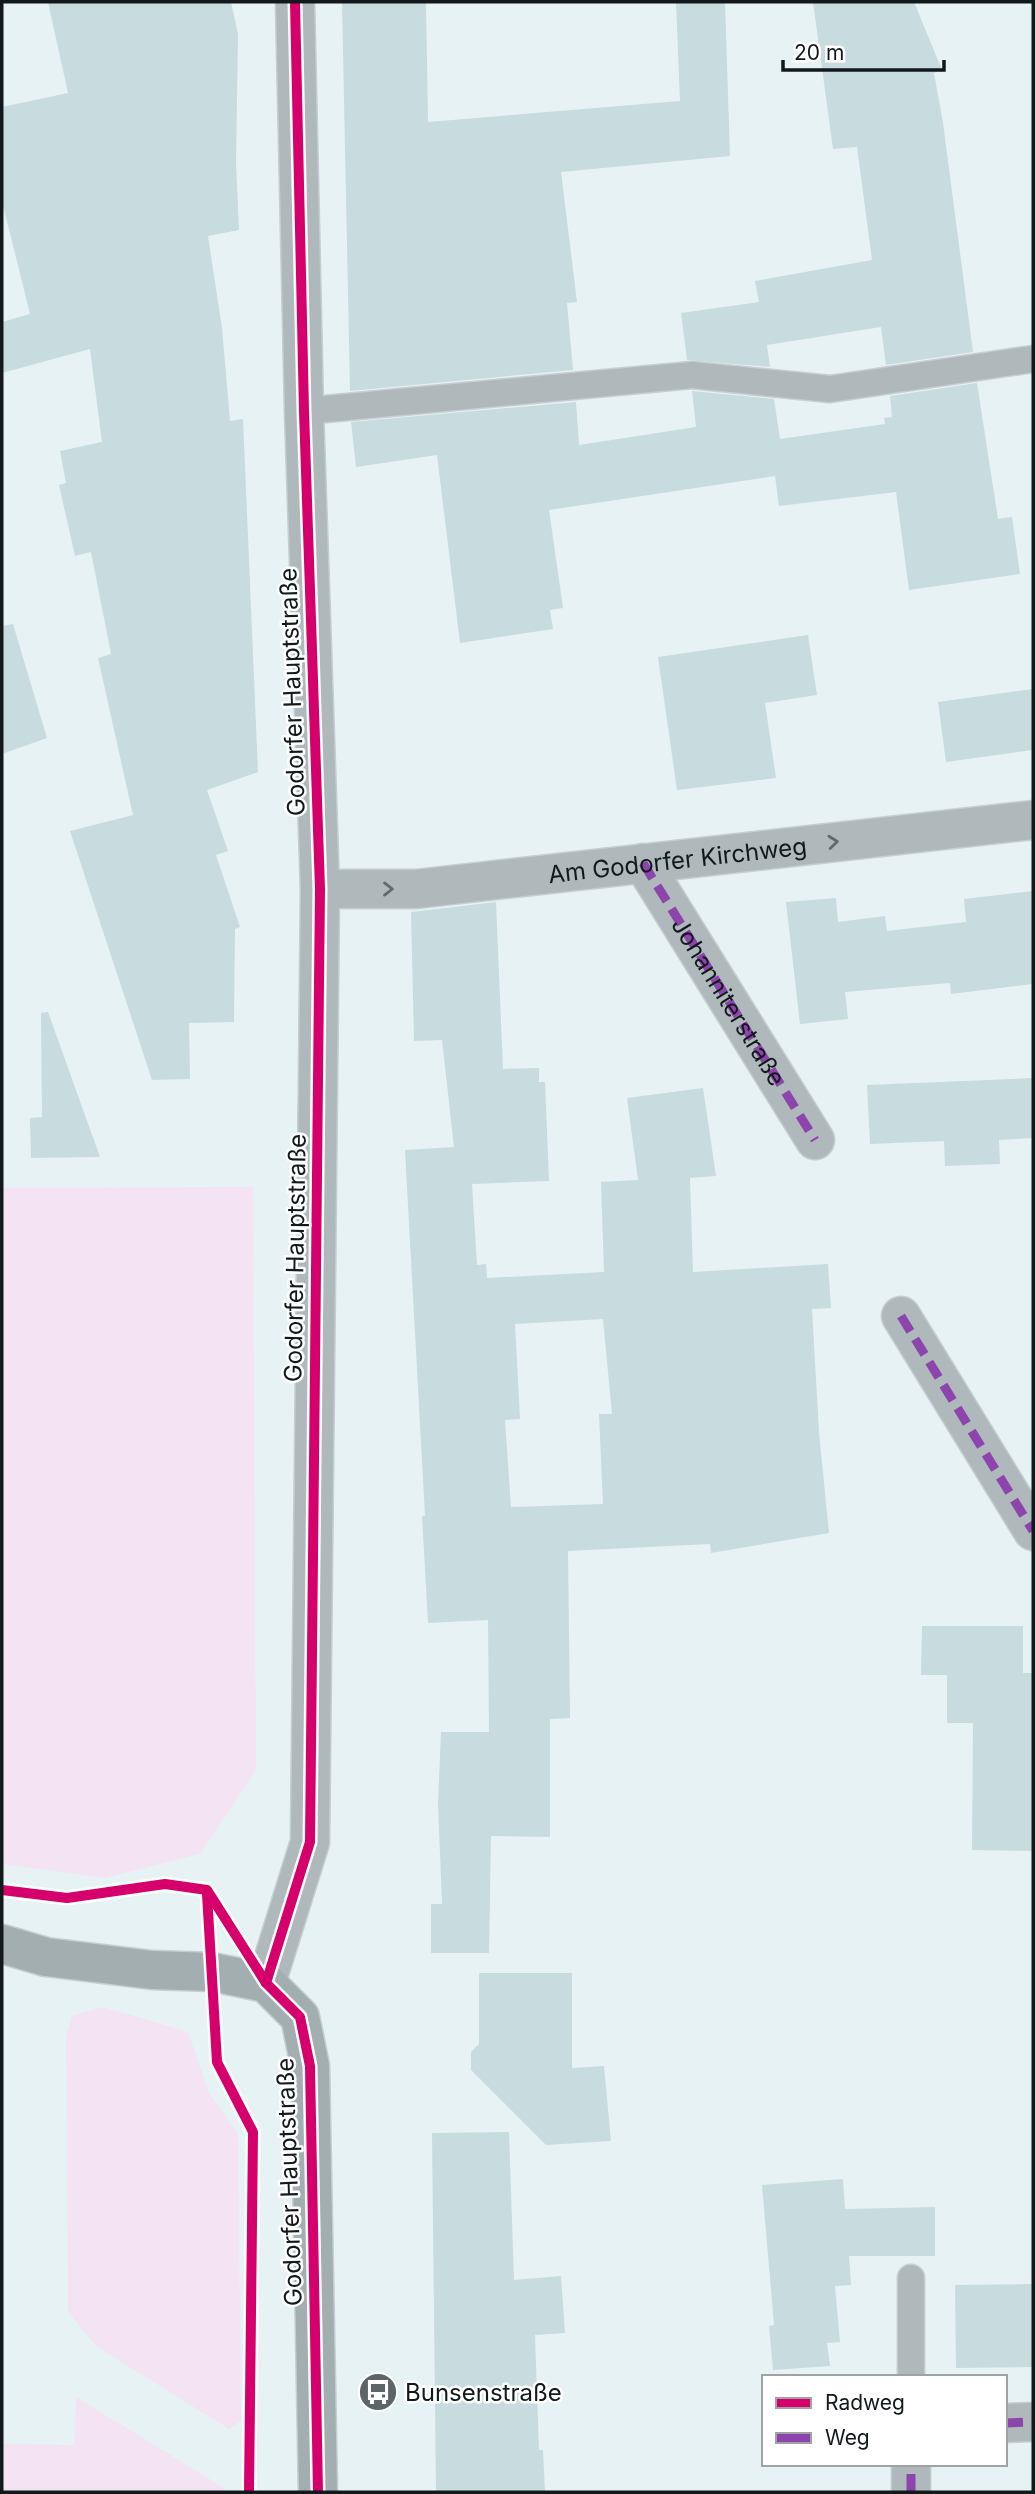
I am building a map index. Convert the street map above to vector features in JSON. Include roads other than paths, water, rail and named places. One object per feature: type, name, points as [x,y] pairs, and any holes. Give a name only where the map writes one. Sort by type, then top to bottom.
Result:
[{"type":"main road","points":[[2,1944],[46,1957],[152,1970],[212,1972],[266,1983]]},
{"type":"main road","name":"Godorfer Hauptstraße","points":[[266,1983],[300,2017],[310,2066],[318,2492]]},
{"type":"street","name":"Godorfer Hauptstraße","points":[[266,1983],[310,1842],[320,890],[304,411],[295,2]]},
{"type":"street","name":"Am Godorfer Kirchweg","points":[[320,890],[416,889],[1033,820]]},
{"type":"street","name":"Johanniterstraße","points":[[643,863],[816,1140]]},
{"type":"street","points":[[901,1316],[1033,1531]]},
{"type":"street","points":[[1007,2423],[1033,2423]]},
{"type":"street","points":[[911,2466],[911,2492]]},
{"type":"lane","points":[[304,411],[692,375],[830,388],[1033,359]]},
{"type":"lane","points":[[911,2278],[912,2375]]},
{"type":"place","name":"Bunsenstraße","points":[[378,2392]]}]
